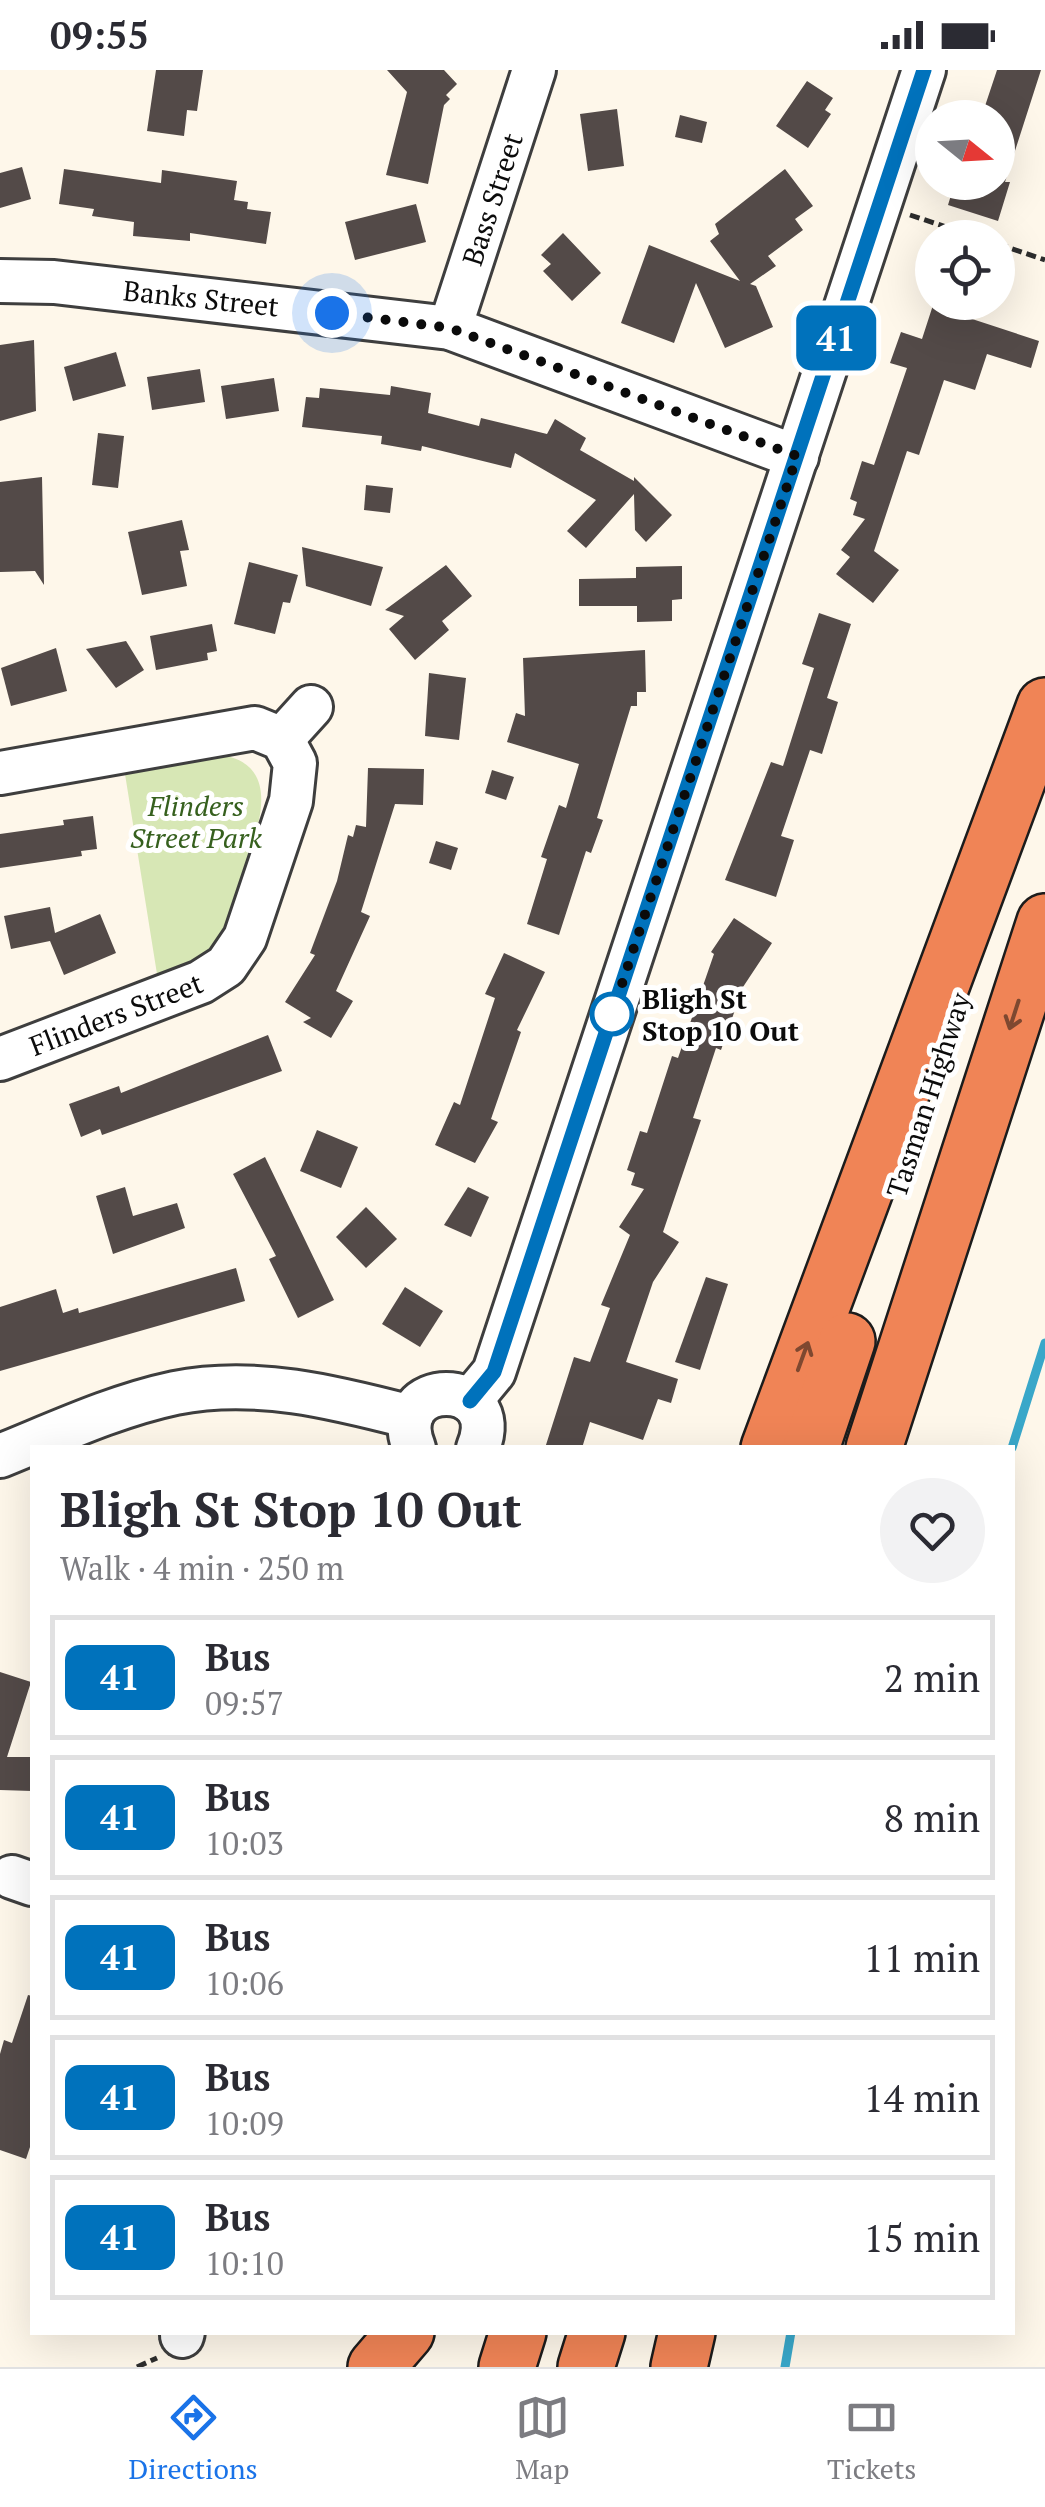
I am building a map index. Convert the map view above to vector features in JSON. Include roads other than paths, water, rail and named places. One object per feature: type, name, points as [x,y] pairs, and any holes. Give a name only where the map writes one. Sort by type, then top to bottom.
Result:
[{"type":"highway","points":[[770,1445],[1045,706]]},
{"type":"highway","name":"Tasman Highway","points":[[812,1445],[1045,743]]},
{"type":"highway","name":"Tasman Highway","points":[[875,1445],[1045,922]]},
{"type":"highway","points":[[892,1445],[947,1220]]},
{"type":"highway","points":[[376,2367],[403,2335]]},
{"type":"highway","points":[[507,2367],[517,2335]]},
{"type":"highway","points":[[586,2367],[596,2335]]},
{"type":"highway","points":[[679,2367],[686,2335]]},
{"type":"street","name":"Bass Street","points":[[450,328],[534,70]]},
{"type":"street","points":[[470,1401],[494,1372],[924,70]]},
{"type":"street","name":"Banks Street","points":[[0,282],[54,282],[450,328],[797,456]]},
{"type":"street","points":[[0,773],[256,728],[282,739],[311,707]]},
{"type":"street","name":"Flinders Street","points":[[0,1059],[201,982],[226,966],[245,938],[291,801],[295,763],[282,739]]},
{"type":"street","points":[[0,1456],[136,1404],[213,1389],[322,1394],[413,1432],[426,1398],[449,1392],[470,1401],[482,1422],[478,1445]]},
{"type":"waterway","points":[[1013,1445],[1045,1343]]},
{"type":"waterway","points":[[785,2367],[790,2335]]},
{"type":"place","name":"Bligh St Stop 10 Out","points":[[612,1014]]},
{"type":"park label","name":"Flinders Street Park","points":[[196,821]]}]
